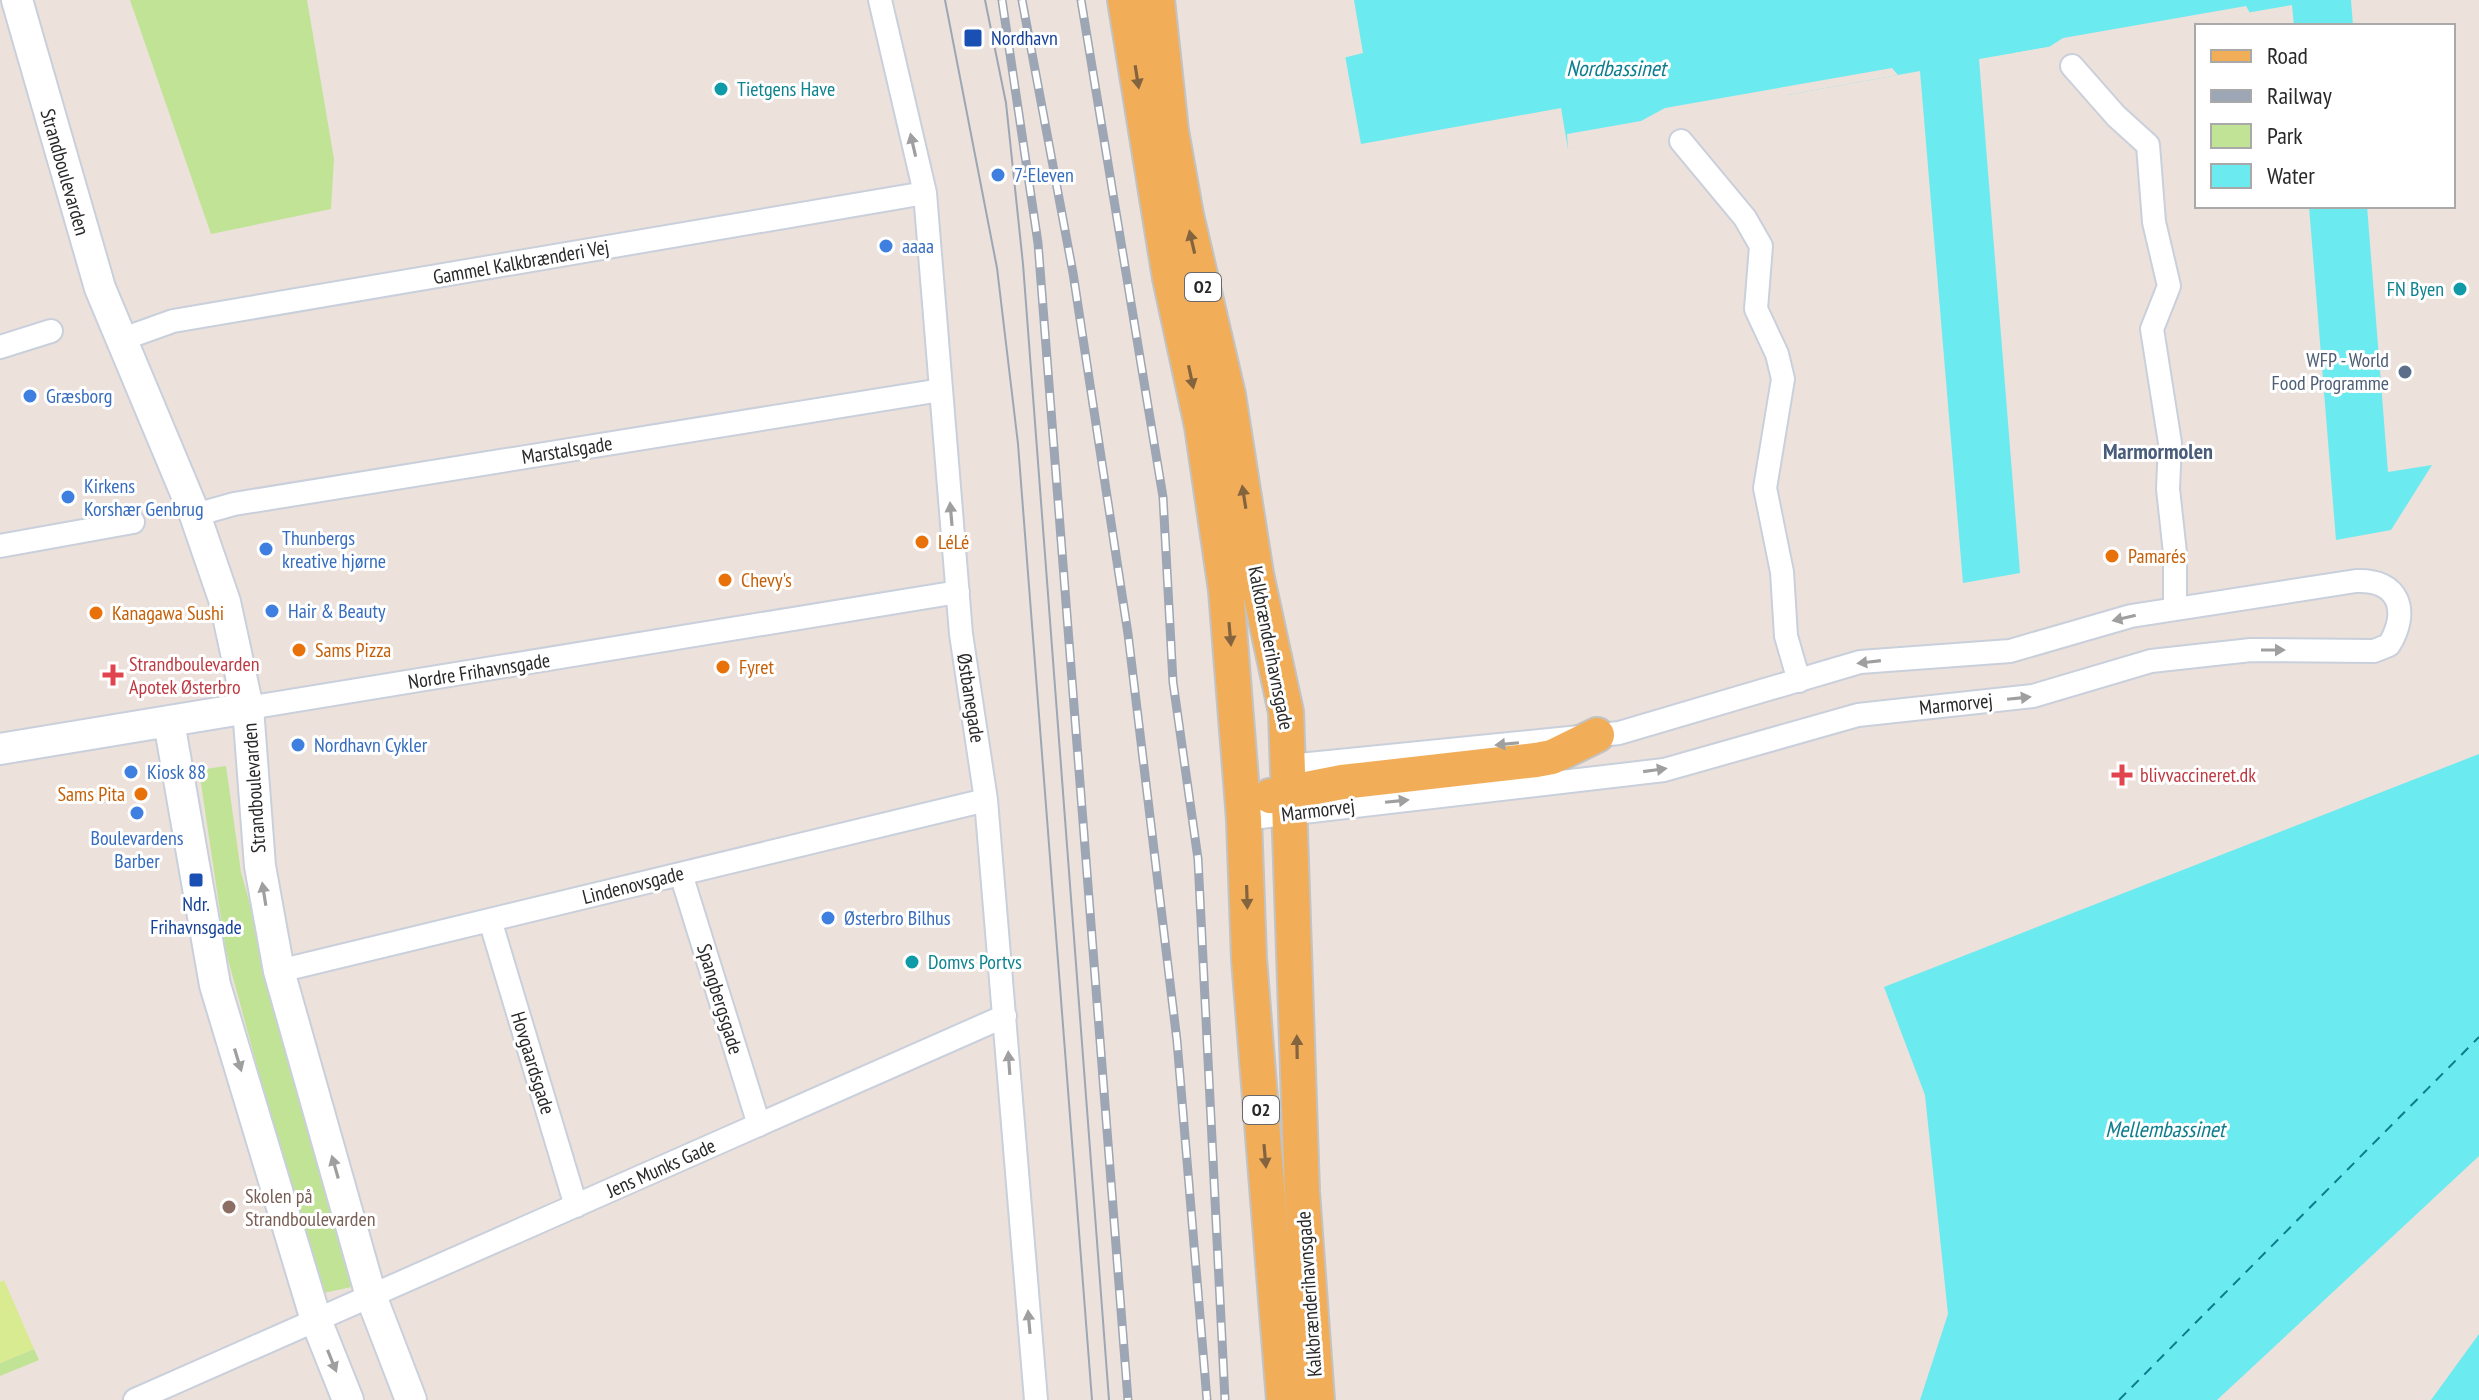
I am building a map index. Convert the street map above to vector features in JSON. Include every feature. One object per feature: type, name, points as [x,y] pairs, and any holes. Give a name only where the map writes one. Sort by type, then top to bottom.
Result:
[{"type":"main road","name":"Kalkbrænderihavnsgade","points":[[1125,0],[1170,278],[1202,426],[1226,590],[1244,819],[1249,959],[1284,1400]]},
{"type":"main road","name":"Kalkbrænderihavnsgade","points":[[1157,0],[1173,145],[1228,395],[1256,574],[1286,712],[1302,1192],[1317,1400]]},
{"type":"main road","points":[[1244,819],[1275,793],[1536,760],[1552,757],[1597,735]]},
{"type":"street","name":"Strandboulevarden","points":[[17,0],[88,252],[120,340],[195,515],[225,602],[248,708],[260,866],[279,971],[371,1296],[411,1400]]},
{"type":"street","name":"Østbanegade","points":[[880,0],[925,193],[958,592],[986,800],[1036,1400]]},
{"type":"street","points":[[2072,66],[2116,116],[2148,145],[2150,153],[2151,204],[2169,286],[2152,329],[2170,443],[2168,489],[2175,553],[2175,609]]},
{"type":"street","points":[[1681,141],[1745,218],[1761,246],[1756,309],[1777,354],[1783,379],[1765,488],[1782,572],[1786,636],[1799,681]]},
{"type":"street","name":"Gammel Kalkbrænderi Vej","points":[[120,340],[173,321],[925,193]]},
{"type":"street","points":[[0,347],[51,331]]},
{"type":"street","name":"Marstalsgade","points":[[195,515],[234,504],[941,390]]},
{"type":"street","points":[[0,546],[133,522]]},
{"type":"street","name":"Marmorvej","points":[[1291,790],[1664,770],[1858,715],[2033,696],[2151,661],[2251,650],[2374,651],[2389,645],[2402,615],[2396,594],[2385,585],[2366,581],[2175,609],[2094,625],[2010,651],[1860,662],[1619,733],[1597,735]]},
{"type":"street","name":"Nordre Frihavnsgade","points":[[0,749],[958,592]]},
{"type":"street","points":[[169,722],[215,985],[316,1320],[348,1400]]},
{"type":"street","name":"Lindenovsgade","points":[[279,971],[986,800]]},
{"type":"street","name":"Spangbergsgade","points":[[681,874],[759,1125]]},
{"type":"street","name":"Hovgaardsgade","points":[[490,920],[576,1206]]},
{"type":"street","name":"Jens Munks Gade","points":[[135,1400],[1005,1016]]},
{"type":"green space","points":[[130,0],[307,0],[334,159],[331,209],[211,234]]},
{"type":"green space","points":[[226,766],[241,872],[356,1286],[319,1294],[226,952],[199,770]]},
{"type":"green space","points":[[4,1280],[34,1349],[0,1363],[0,1282]]},
{"type":"green space","points":[[34,1349],[39,1360],[0,1376],[0,1363]]},
{"type":"water","name":"Nordbassinet","points":[[1335,0],[2351,0],[2353,24],[2294,24],[2292,5],[1979,59],[2020,573],[1963,583],[1920,71],[1787,95],[1568,149],[1561,108],[1361,144]]},
{"type":"water","points":[[2309,208],[2367,208],[2388,472],[2432,465],[2391,530],[2336,540]]},
{"type":"water","name":"Mellembassinet","points":[[2479,754],[2479,1156],[2217,1400],[1920,1400],[1948,1314],[1925,1095],[1884,987]]},
{"type":"water","points":[[2479,1334],[2479,1400],[2431,1400]]},
{"type":"pier","points":[[1331,0],[1354,0],[1363,53],[1343,58]]},
{"type":"pier","points":[[2246,6],[2250,13],[2163,28],[2156,33],[2017,57],[2014,53],[2049,47],[2063,38]]},
{"type":"pier","points":[[1892,68],[1898,75],[1787,95],[1772,103],[1604,144],[1568,149],[1567,134],[1641,121],[1665,108]]},
{"type":"ferry route","points":[[2119,1400],[2479,1037]]},
{"type":"tram line","points":[[945,0],[997,268],[1018,444],[1092,1400]]},
{"type":"tram line","points":[[985,0],[1006,103],[1023,264],[1109,1400]]},
{"type":"railway","points":[[1002,0],[1038,243],[1128,1400]]},
{"type":"railway","points":[[1022,0],[1073,273],[1128,634],[1177,1041],[1207,1400]]},
{"type":"railway","points":[[1081,0],[1163,497],[1173,682],[1198,859],[1225,1400]]},
{"type":"place","name":"Nordhavn","points":[[973,38]]},
{"type":"place","name":"Tietgens Have","points":[[721,89]]},
{"type":"place","name":"7-Eleven","points":[[998,175]]},
{"type":"place","name":"aaaa","points":[[886,246]]},
{"type":"place","name":"FN Byen","points":[[2460,289]]},
{"type":"place","name":"WFP - World Food Programme","points":[[2405,372]]},
{"type":"place","name":"Græsborg","points":[[30,396]]},
{"type":"place","name":"Kirkens Korshær Genbrug","points":[[68,497]]},
{"type":"place","name":"LéLé","points":[[922,542]]},
{"type":"place","name":"Thunbergs kreative hjørne","points":[[266,549]]},
{"type":"place","name":"Pamarés","points":[[2112,556]]},
{"type":"place","name":"Chevy's","points":[[725,580]]},
{"type":"place","name":"Hair & Beauty","points":[[272,611]]},
{"type":"place","name":"Kanagawa Sushi","points":[[96,613]]},
{"type":"place","name":"Sams Pizza","points":[[299,650]]},
{"type":"place","name":"Fyret","points":[[723,667]]},
{"type":"place","name":"Strandboulevarden Apotek Østerbro","points":[[113,675]]},
{"type":"place","name":"Nordhavn Cykler","points":[[298,745]]},
{"type":"place","name":"Kiosk 88","points":[[131,772]]},
{"type":"place","name":"blivvaccineret.dk","points":[[2122,775]]},
{"type":"place","name":"Sams Pita","points":[[141,794]]},
{"type":"place","name":"Boulevardens Barber","points":[[137,813]]},
{"type":"place","name":"Ndr. Frihavnsgade","points":[[196,880]]},
{"type":"place","name":"Østerbro Bilhus","points":[[828,918]]},
{"type":"place","name":"Domvs Portvs","points":[[912,962]]},
{"type":"place","name":"Skolen på Strandboulevarden","points":[[229,1207]]},
{"type":"district","name":"Marmormolen","points":[[2158,451]]}]
